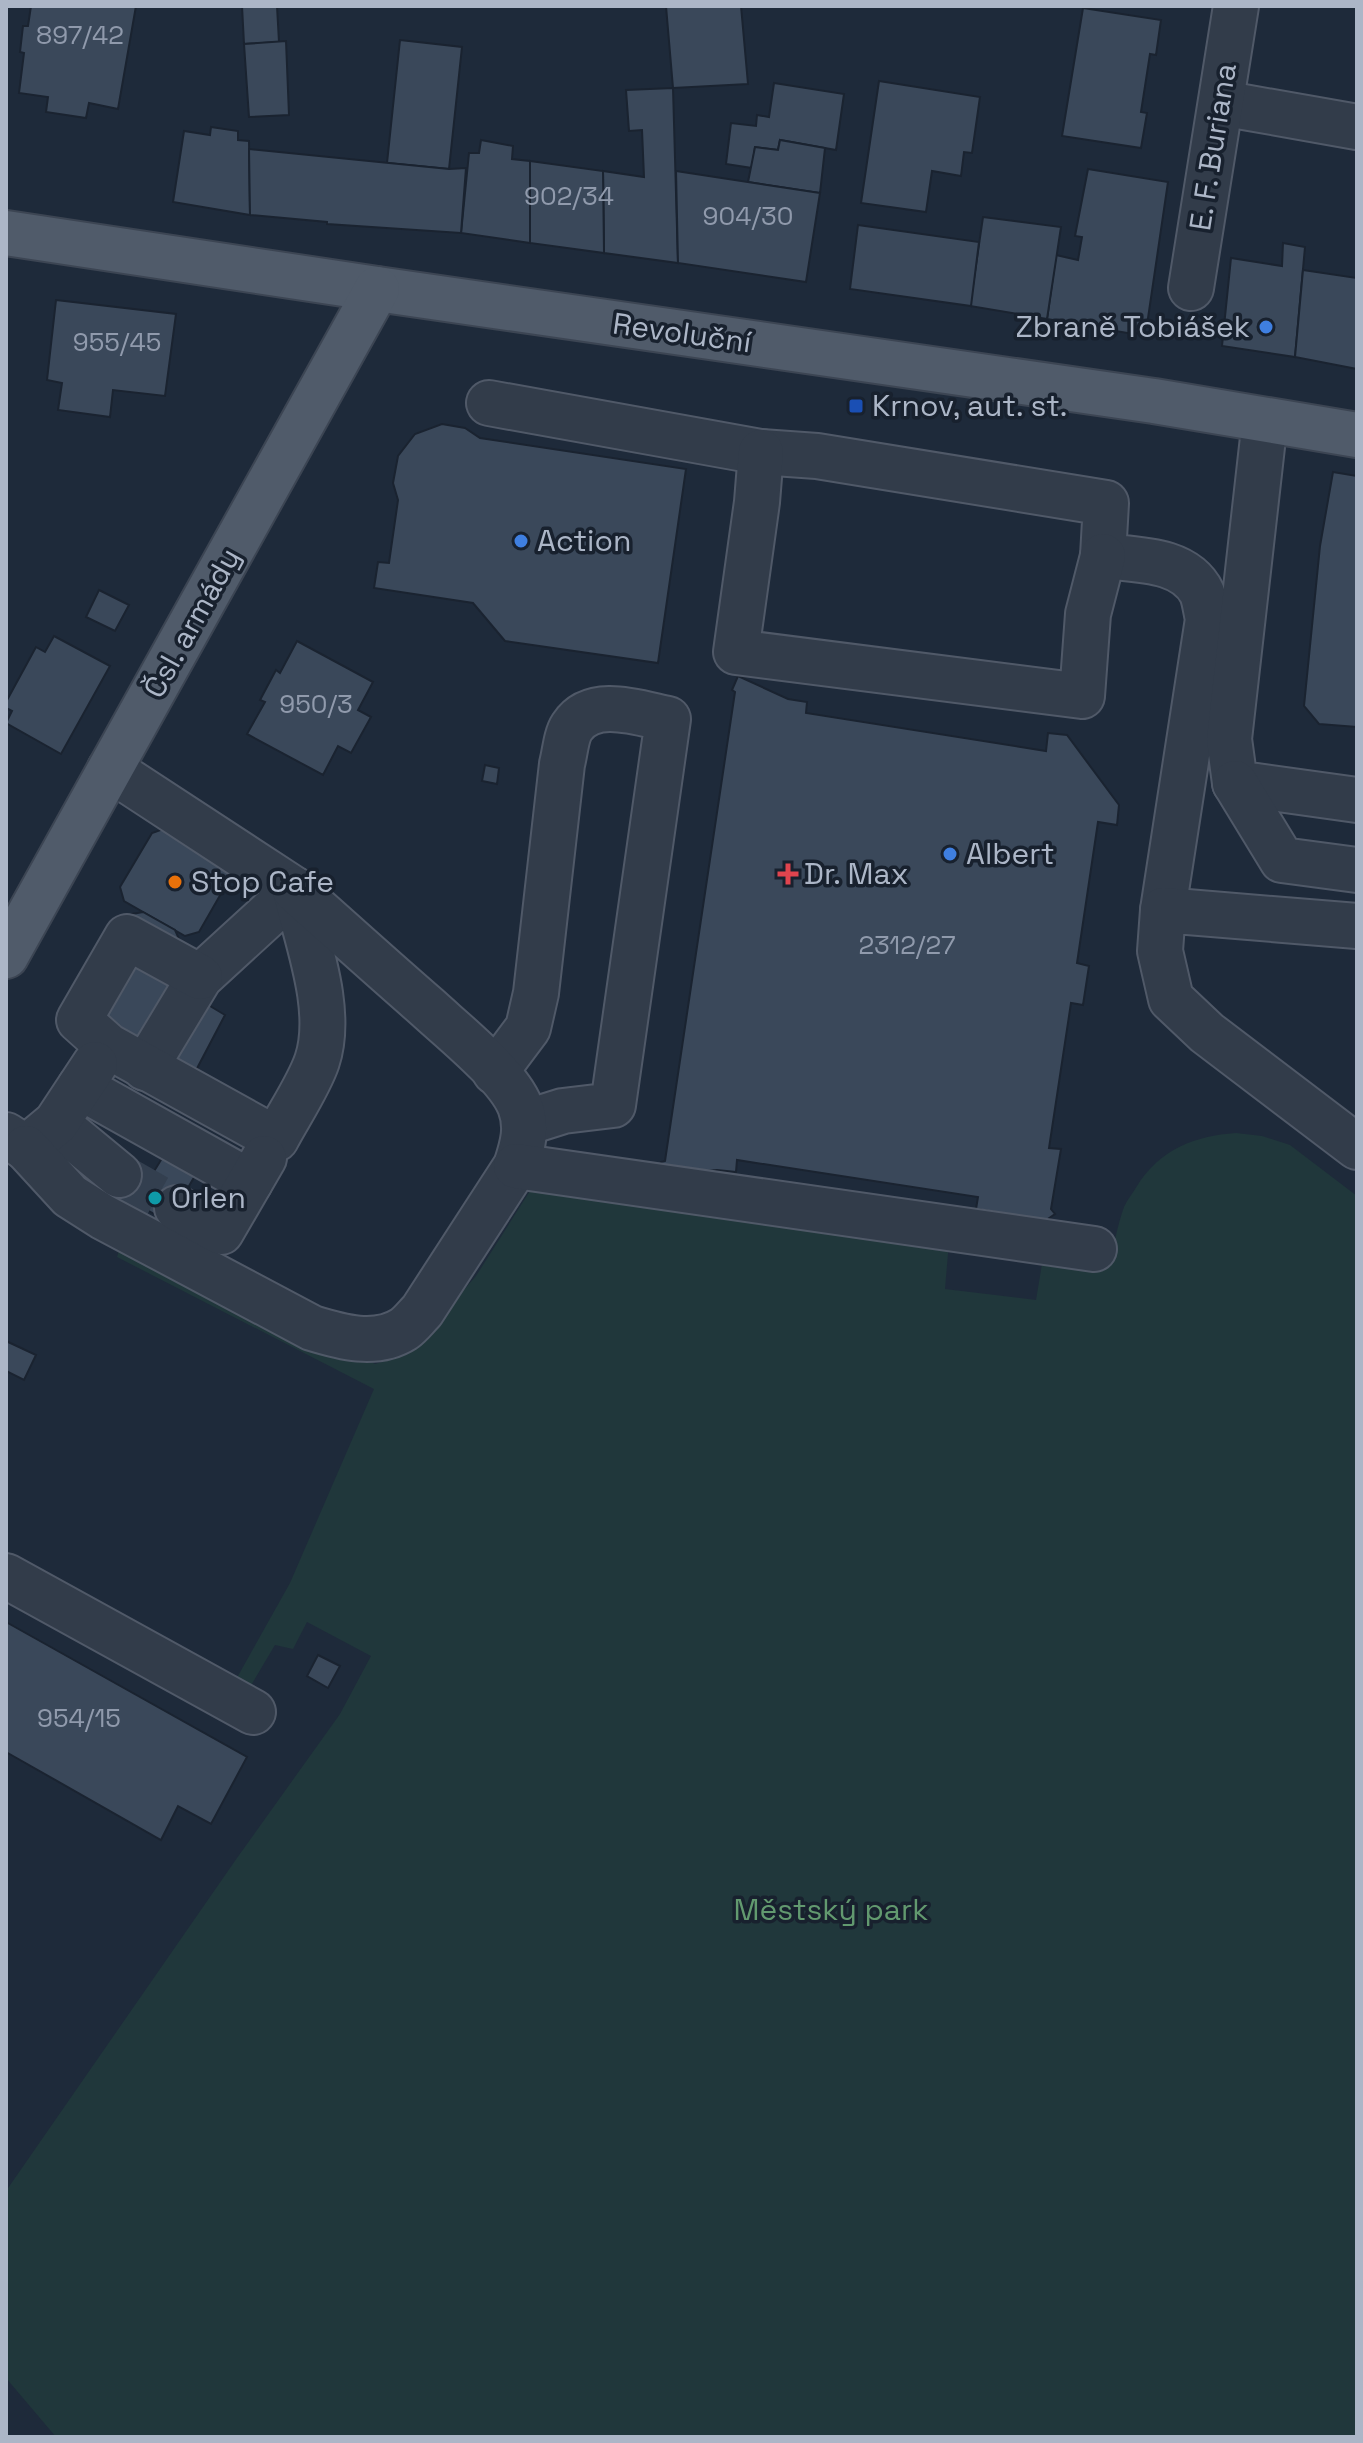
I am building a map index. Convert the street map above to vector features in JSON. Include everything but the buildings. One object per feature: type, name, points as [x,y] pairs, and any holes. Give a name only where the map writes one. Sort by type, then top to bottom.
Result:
[{"type":"main road","name":"Revoluční","points":[[6,233],[1154,401],[1357,435]]},
{"type":"main road","name":"Čsl. armády","points":[[6,956],[377,289]]},
{"type":"street","name":"E. F. Buriana","points":[[1191,288],[1236,6]]},
{"type":"street","points":[[1221,103],[1357,127]]},
{"type":"street","points":[[489,403],[761,452],[817,456],[1106,503],[1103,556],[1088,614],[1082,696],[736,652],[761,452]]},
{"type":"street","points":[[1265,420],[1229,739],[1235,783],[1282,860],[1357,870]]},
{"type":"street","points":[[1103,556],[1172,566],[1190,577],[1202,594],[1208,619],[1163,910],[1160,951],[1171,999],[1207,1033],[1357,1147]]},
{"type":"street","points":[[495,1072],[528,1028],[536,993],[562,764],[571,728],[584,714],[605,709],[668,719],[613,1105],[563,1111],[525,1123]]},
{"type":"street","points":[[29,1135],[70,1196],[103,1217],[312,1328],[361,1339],[383,1338],[405,1328],[422,1311],[516,1166],[523,1144],[525,1123],[519,1103],[472,1048],[295,890],[110,769]]},
{"type":"street","points":[[1235,783],[1357,800]]},
{"type":"street","points":[[145,1068],[200,977],[295,890]]},
{"type":"street","points":[[177,1208],[221,1232],[317,1062],[324,1030],[320,992],[295,890]]},
{"type":"street","points":[[1163,910],[1357,926]]},
{"type":"street","points":[[200,977],[127,937],[79,1020],[108,1046],[276,1139]]},
{"type":"street","points":[[29,1135],[80,1087],[108,1046]]},
{"type":"street","points":[[80,1087],[250,1182]]},
{"type":"street","points":[[29,1135],[119,1175]]},
{"type":"street","points":[[516,1166],[1094,1249]]},
{"type":"street","points":[[6,1576],[253,1712]]},
{"type":"green space","name":"Městský park","points":[[1236,1133],[1262,1136],[1290,1145],[1357,1196],[1357,2437],[56,2437],[6,2378],[6,2191],[340,1714],[371,1656],[307,1622],[293,1649],[275,1645],[247,1692],[234,1683],[290,1583],[374,1389],[117,1257],[121,1244],[375,1364],[408,1354],[476,1276],[535,1183],[949,1242],[945,1289],[1036,1300],[1043,1258],[1108,1267],[1124,1207],[1156,1163],[1193,1141]]},
{"type":"tunnel","points":[[119,1175],[177,1208]]},
{"type":"place","name":"Zbraně Tobiášek","points":[[1266,327]]},
{"type":"place","name":"Krnov, aut. st.","points":[[856,406]]},
{"type":"place","name":"Action","points":[[521,541]]},
{"type":"place","name":"Albert","points":[[950,854]]},
{"type":"place","name":"Dr. Max","points":[[788,874]]},
{"type":"place","name":"Stop Cafe","points":[[175,882]]},
{"type":"place","name":"Orlen","points":[[155,1198]]}]
